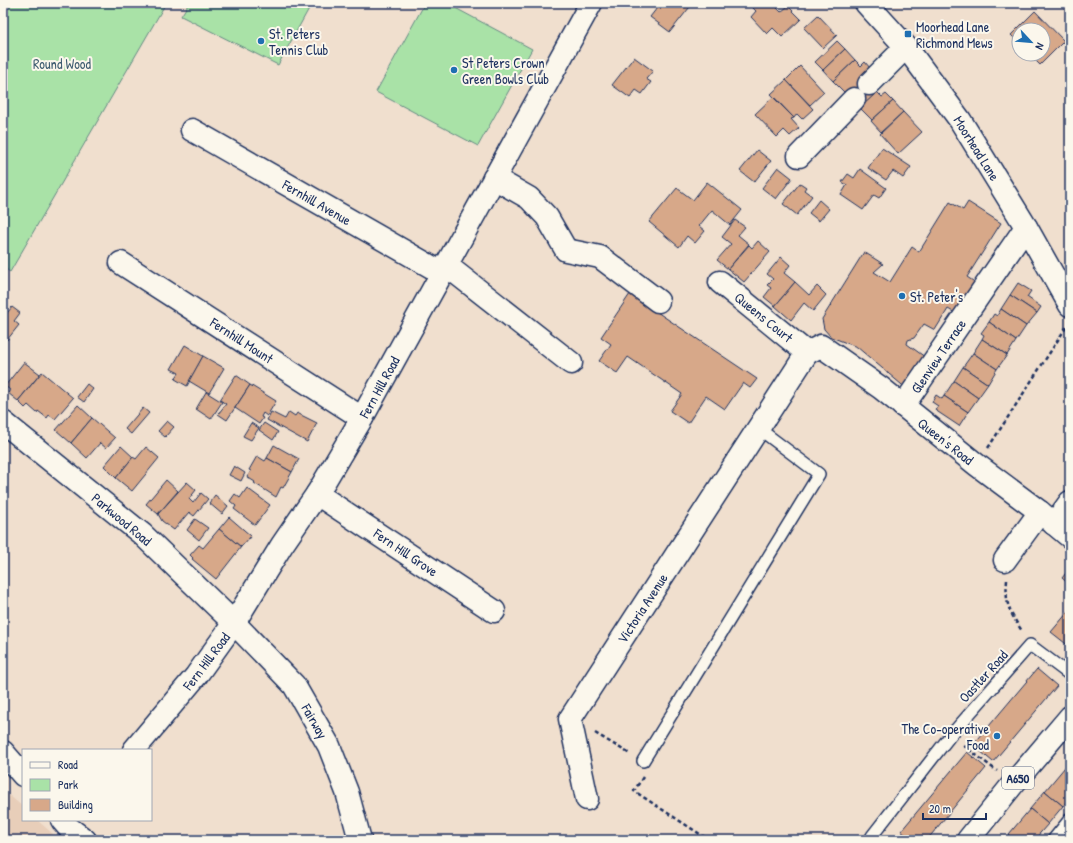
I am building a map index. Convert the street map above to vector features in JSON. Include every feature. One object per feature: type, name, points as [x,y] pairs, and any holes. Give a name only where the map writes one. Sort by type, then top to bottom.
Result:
[{"type":"main road","name":"Fern Hill Road","points":[[135,749],[196,676],[234,623],[282,545],[318,494],[362,418],[591,3]]},
{"type":"main road","name":"Moorhead Lane","points":[[866,3],[906,47],[960,120],[1026,227],[1070,305]]},
{"type":"main road","points":[[869,84],[906,47]]},
{"type":"main road","points":[[799,156],[854,99]]},
{"type":"main road","name":"Fernhill Avenue","points":[[192,130],[444,269],[571,363]]},
{"type":"main road","points":[[494,178],[529,198],[547,217],[566,250],[600,257],[658,301]]},
{"type":"main road","name":"Glenview Terrace","points":[[903,406],[1026,227]]},
{"type":"main road","name":"Fernhill Mount","points":[[121,263],[362,418]]},
{"type":"main road","name":"Queens Court","points":[[720,282],[814,350]]},
{"type":"main road","name":"Queen's Road","points":[[814,350],[881,388],[977,465],[1055,524]]},
{"type":"main road","name":"Victoria Avenue","points":[[587,799],[570,719],[758,428],[814,350]]},
{"type":"main road","name":"Parkwood Road","points":[[3,422],[142,534],[234,623]]},
{"type":"main road","name":"Fern Hill Grove","points":[[318,494],[494,611]]},
{"type":"main road","points":[[1005,560],[1055,524],[1070,502]]},
{"type":"main road","name":"Fairway","points":[[234,623],[294,685],[329,746],[347,792],[360,840]]},
{"type":"main road","name":"A650","points":[[968,840],[1070,717]]},
{"type":"main road","points":[[3,752],[22,774]]},
{"type":"lane","points":[[643,761],[819,474],[758,428]]},
{"type":"lane","points":[[1030,645],[1070,675]]},
{"type":"lane","name":"Oastler Road","points":[[876,840],[872,836],[950,736],[1030,645]]},
{"type":"lane","points":[[1053,840],[1070,819]]},
{"type":"path","points":[[977,465],[1070,322]]},
{"type":"path","points":[[1005,560],[1007,580],[1006,596],[1010,612],[1030,645]]},
{"type":"path","points":[[950,736],[1013,784]]},
{"type":"shaded area","points":[[3,790],[22,806],[22,821],[38,821],[53,834],[49,840],[3,840]]},
{"type":"green space","name":"Round Wood","points":[[3,3],[166,3],[10,272],[3,267]]},
{"type":"green space","name":"St. Peters Tennis Club","points":[[189,3],[312,3],[278,65],[181,16]]},
{"type":"green space","name":"St Peters Crown Green Bowls Club","points":[[425,3],[446,3],[532,49],[478,146],[376,92]]},
{"type":"building","points":[[661,3],[693,3],[670,32],[650,17]]},
{"type":"building","points":[[748,3],[779,3],[781,5],[777,8],[781,12],[788,6],[801,19],[782,37],[773,28],[767,34],[751,17],[756,11]]},
{"type":"building","points":[[1035,11],[1046,22],[1024,22]]},
{"type":"building","points":[[818,15],[837,35],[823,48],[804,28]]},
{"type":"building","points":[[1051,28],[1064,41],[1051,54]]},
{"type":"building","points":[[837,41],[845,49],[823,70],[815,62]]},
{"type":"building","points":[[845,49],[855,60],[833,81],[823,70]]},
{"type":"building","points":[[634,57],[653,71],[646,79],[651,82],[642,94],[636,90],[630,98],[612,85]]},
{"type":"building","points":[[855,60],[861,66],[865,62],[870,68],[862,76],[877,92],[862,107],[846,91],[844,92],[833,81]]},
{"type":"building","points":[[800,66],[824,92],[810,105],[786,80]]},
{"type":"building","points":[[786,80],[813,109],[802,119],[797,114],[794,118],[771,94]]},
{"type":"building","points":[[877,92],[882,97],[886,94],[893,101],[872,120],[860,108]]},
{"type":"building","points":[[773,97],[794,118],[791,119],[799,128],[790,136],[784,130],[777,137],[755,114]]},
{"type":"building","points":[[893,101],[903,112],[881,132],[871,121]]},
{"type":"building","points":[[903,112],[922,132],[898,154],[880,134]]},
{"type":"building","points":[[882,148],[911,167],[903,178],[893,171],[886,180],[868,168]]},
{"type":"building","points":[[757,150],[771,161],[754,182],[740,171]]},
{"type":"building","points":[[778,167],[792,178],[776,199],[762,188]]},
{"type":"building","points":[[860,169],[886,188],[879,198],[874,195],[863,210],[841,195],[847,185],[842,182],[848,174],[854,178]]},
{"type":"building","points":[[707,182],[742,210],[730,225],[712,210],[699,226],[705,231],[695,243],[687,236],[679,247],[649,222],[677,188],[693,200]]},
{"type":"building","points":[[800,183],[806,187],[804,190],[812,196],[797,215],[783,204]]},
{"type":"building","points":[[819,200],[829,209],[819,221],[809,213]]},
{"type":"building","name":"St. Peter's","points":[[950,202],[963,210],[968,202],[1001,223],[967,277],[976,283],[957,314],[948,309],[935,330],[924,324],[914,338],[908,340],[907,344],[929,360],[908,390],[857,347],[831,337],[824,329],[822,319],[864,252],[883,264],[874,272],[890,282],[912,247],[919,252]]},
{"type":"building","points":[[735,220],[745,227],[738,235],[749,244],[728,269],[717,260],[731,244],[722,237]]},
{"type":"building","points":[[758,241],[770,252],[744,282],[728,269],[749,245],[752,248]]},
{"type":"building","points":[[781,257],[790,265],[784,273],[795,282],[775,306],[764,297],[771,288],[767,285],[773,279],[767,274]]},
{"type":"building","points":[[795,282],[809,295],[817,286],[826,295],[813,311],[804,303],[791,320],[775,306]]},
{"type":"building","points":[[1018,283],[1031,291],[1027,297],[1041,307],[1037,313],[1010,295]]},
{"type":"building","points":[[630,294],[757,379],[750,388],[743,383],[725,409],[706,396],[688,423],[670,411],[682,394],[628,357],[617,373],[599,361],[611,344],[601,337]]},
{"type":"building","points":[[1010,295],[1037,313],[1026,326],[1001,309]]},
{"type":"building","points":[[12,307],[20,313],[14,321],[19,325],[7,340],[3,337],[3,318]]},
{"type":"building","points":[[1001,309],[1026,326],[1016,341],[989,322],[994,314],[997,316]]},
{"type":"building","points":[[989,322],[1016,341],[1007,355],[982,339],[984,335],[981,333]]},
{"type":"building","points":[[982,339],[1007,355],[997,369],[973,353]]},
{"type":"building","points":[[185,345],[203,356],[187,386],[175,379],[179,373],[171,369]]},
{"type":"building","points":[[973,353],[997,369],[988,384],[963,367]]},
{"type":"building","points":[[203,356],[224,368],[209,393],[189,381]]},
{"type":"building","points":[[24,362],[40,374],[18,401],[8,393],[10,390],[5,386]]},
{"type":"building","points":[[963,367],[988,384],[978,398],[954,381]]},
{"type":"building","points":[[42,372],[73,398],[55,419],[49,415],[47,418],[38,411],[37,413],[28,405],[25,408],[18,401]]},
{"type":"building","points":[[236,375],[250,385],[227,420],[218,414],[226,404],[220,400]]},
{"type":"building","points":[[954,381],[978,398],[968,412],[944,396]]},
{"type":"building","points":[[87,384],[93,389],[84,402],[77,397]]},
{"type":"building","points":[[250,385],[276,401],[267,416],[263,413],[261,417],[263,418],[259,424],[235,408]]},
{"type":"building","points":[[206,392],[222,402],[211,419],[196,409]]},
{"type":"building","points":[[936,395],[942,399],[944,396],[968,412],[959,426],[935,410],[938,406],[932,402]]},
{"type":"building","points":[[78,405],[92,418],[71,443],[56,430]]},
{"type":"building","points":[[143,408],[149,413],[131,434],[125,429]]},
{"type":"building","points":[[271,412],[285,419],[289,412],[295,416],[297,413],[317,423],[307,442],[267,420]]},
{"type":"building","points":[[92,418],[115,438],[106,448],[100,443],[87,458],[71,443]]},
{"type":"building","points":[[167,421],[174,427],[165,437],[158,431]]},
{"type":"building","points":[[251,423],[259,428],[251,440],[243,436]]},
{"type":"building","points":[[264,423],[278,432],[273,440],[259,430]]},
{"type":"building","points":[[274,445],[299,459],[292,472],[267,458]]},
{"type":"building","points":[[121,446],[133,457],[116,478],[104,466]]},
{"type":"building","points":[[146,447],[159,458],[132,491],[116,478],[133,457],[136,459]]},
{"type":"building","points":[[257,456],[265,461],[267,458],[292,472],[276,497],[247,477],[251,471],[249,470]]},
{"type":"building","points":[[234,466],[245,473],[241,481],[229,475]]},
{"type":"building","points":[[166,480],[178,491],[158,514],[146,504]]},
{"type":"building","points":[[187,482],[196,490],[189,499],[193,503],[201,493],[208,499],[194,516],[189,512],[174,530],[162,521],[158,514]]},
{"type":"building","points":[[247,488],[270,505],[255,525],[234,509],[236,506],[230,501],[235,494],[240,498]]},
{"type":"building","points":[[215,495],[228,506],[222,514],[209,503]]},
{"type":"building","points":[[229,517],[251,536],[241,547],[219,529]]},
{"type":"building","points":[[195,519],[208,528],[199,540],[187,530]]},
{"type":"building","points":[[219,529],[241,547],[216,579],[192,559],[193,558],[190,555],[199,545],[203,548]]},
{"type":"building","points":[[1070,568],[1070,585],[1062,578]]},
{"type":"building","points":[[1068,612],[1070,613],[1070,647],[1051,632]]},
{"type":"building","points":[[1037,669],[1057,686],[993,762],[973,745]]},
{"type":"building","points":[[967,752],[986,768],[927,840],[912,840],[901,831]]},
{"type":"building","points":[[1070,761],[1070,798],[1063,806],[1045,791]]},
{"type":"building","points":[[1045,791],[1063,806],[1048,824],[1030,809]]},
{"type":"building","points":[[1030,809],[1048,824],[1034,840],[1004,840]]},
{"type":"place","name":"Moorhead Lane Richmond Mews","points":[[908,34]]},
{"type":"place","name":"St. Peters Tennis Club","points":[[261,41]]},
{"type":"place","name":"St Peters Crown Green Bowls Club","points":[[454,70]]},
{"type":"place","name":"St. Peter's","points":[[902,296]]},
{"type":"place","name":"The Co-operative Food","points":[[997,736]]}]
